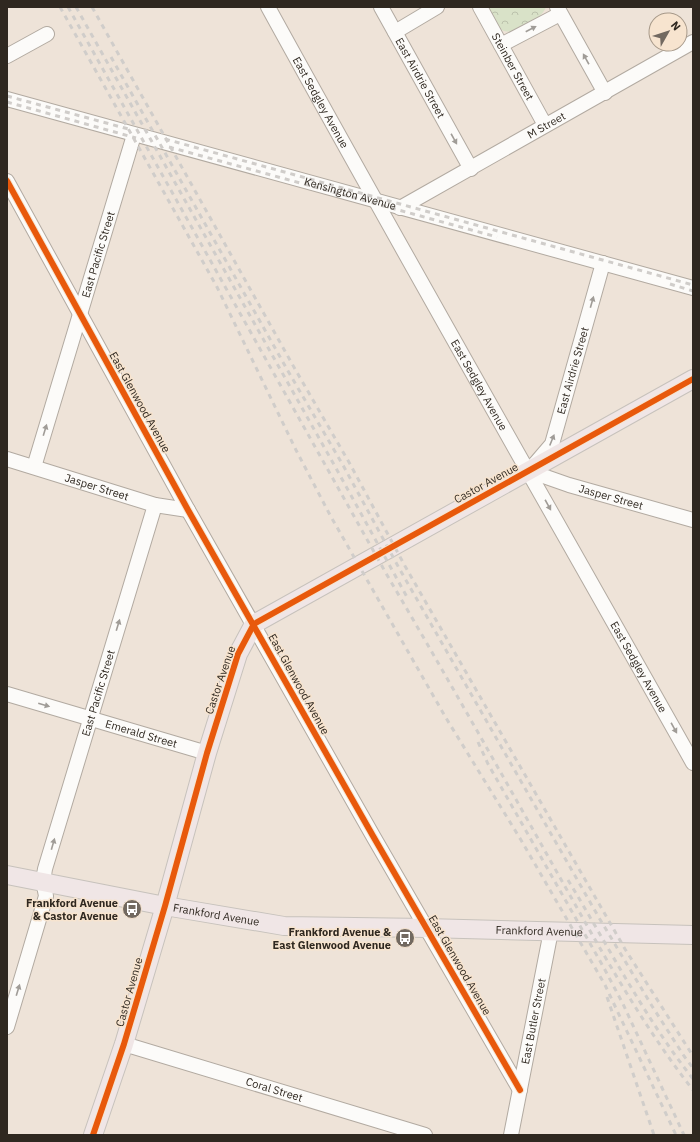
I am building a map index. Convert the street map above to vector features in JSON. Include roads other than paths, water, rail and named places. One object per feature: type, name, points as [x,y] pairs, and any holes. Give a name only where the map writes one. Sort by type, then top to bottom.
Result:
[{"type":"main road","name":"Castor Avenue","points":[[94,1135],[124,1044],[207,752],[238,654],[254,624],[693,379]]},
{"type":"main road","name":"Frankford Avenue","points":[[7,875],[164,906],[284,926],[693,935]]},
{"type":"street","name":"East Sedgley Avenue","points":[[268,7],[374,201],[529,471],[693,763]]},
{"type":"street","name":"East Airdrie Street","points":[[381,7],[471,169]]},
{"type":"street","points":[[395,32],[437,7]]},
{"type":"street","name":"Steinber Street","points":[[480,7],[546,125]]},
{"type":"street","points":[[501,45],[558,10],[605,93]]},
{"type":"street","points":[[7,56],[47,34]]},
{"type":"street","name":"M Street","points":[[400,208],[693,42]]},
{"type":"street","name":"Kensington Avenue","points":[[7,99],[693,288]]},
{"type":"street","name":"East Pacific Street","points":[[34,467],[134,135]]},
{"type":"street","name":"East Glenwood Avenue","points":[[7,181],[188,510],[520,1090]]},
{"type":"street","name":"East Airdrie Street","points":[[529,471],[552,444],[603,263]]},
{"type":"street","name":"Jasper Street","points":[[7,459],[155,505],[188,510]]},
{"type":"street","name":"Jasper Street","points":[[529,471],[569,485],[693,520]]},
{"type":"street","name":"East Pacific Street","points":[[7,1027],[46,896],[43,881],[45,869],[155,505]]},
{"type":"street","name":"Emerald Street","points":[[7,694],[207,752]]},
{"type":"street","name":"East Butler Street","points":[[511,1135],[551,931]]},
{"type":"street","name":"Coral Street","points":[[124,1044],[425,1135]]},
{"type":"railway","points":[[60,7],[217,287],[296,450],[330,515],[446,718],[521,840],[605,985],[676,1135]]},
{"type":"railway","points":[[68,7],[387,575],[619,981],[673,1064],[693,1090]]},
{"type":"railway","points":[[76,7],[407,597]]},
{"type":"railway","points":[[92,7],[350,464],[405,566],[625,949],[693,1056]]},
{"type":"railway","points":[[111,57],[288,371],[344,467],[399,568],[598,916],[652,1006],[693,1068]]},
{"type":"railway","points":[[7,96],[132,130]]},
{"type":"railway","points":[[7,102],[136,138]]},
{"type":"railway","points":[[165,139],[693,285]]},
{"type":"railway","points":[[169,147],[497,237]]},
{"type":"railway","points":[[670,284],[693,291]]},
{"type":"railway","points":[[478,742],[488,764],[623,1004],[684,1135]]},
{"type":"railway","points":[[568,880],[643,1007],[675,1056],[693,1079]]},
{"type":"railway","points":[[607,997],[654,1135]]},
{"type":"place","name":"Frankford Avenue & Castor Avenue","points":[[132,909]]},
{"type":"place","name":"Frankford Avenue & East Glenwood Avenue","points":[[405,938]]}]
